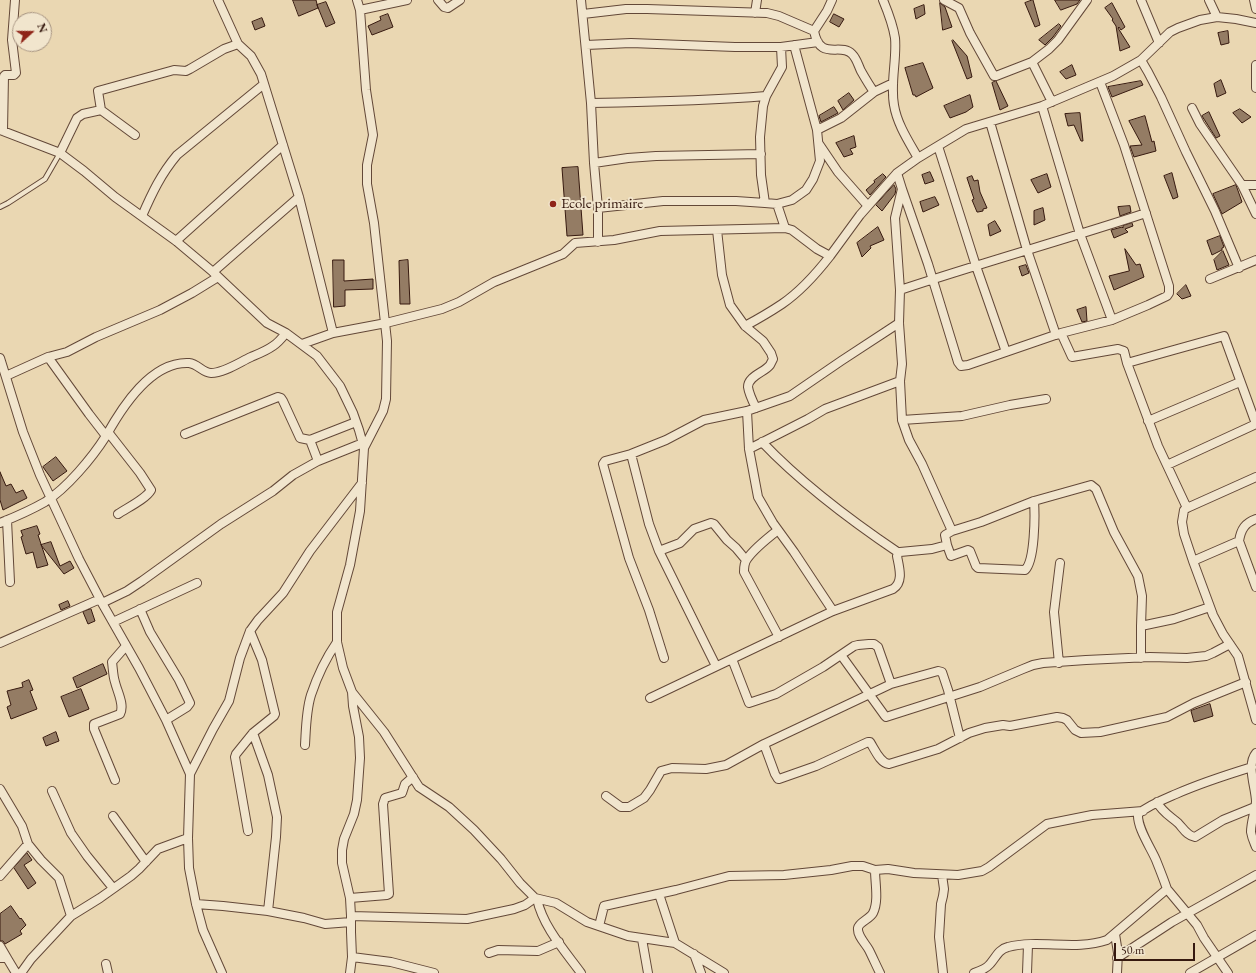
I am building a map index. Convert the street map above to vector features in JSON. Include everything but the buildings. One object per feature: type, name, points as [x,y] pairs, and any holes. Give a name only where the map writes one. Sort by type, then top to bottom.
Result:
[{"type":"street","points":[[15,0],[12,40],[16,73],[14,75],[4,76],[1,130],[60,153],[115,197],[176,241],[267,323],[286,333],[317,356],[340,386],[356,422],[363,446],[360,511],[350,565],[337,612],[336,642],[343,668],[352,692],[353,706],[360,742],[357,800],[354,814],[344,839],[342,850],[344,875],[350,898],[352,957],[350,973]]},
{"type":"street","points":[[218,0],[238,44],[251,56],[264,84],[299,197],[333,333]]},
{"type":"street","points":[[0,643],[127,590],[142,581],[221,524],[273,491],[293,475],[318,461],[363,446],[383,411],[386,398],[386,323],[374,223],[367,184],[366,166],[373,135],[366,90],[360,10],[357,0]]},
{"type":"street","points":[[360,10],[407,0]]},
{"type":"street","points":[[438,0],[446,8],[460,0]]},
{"type":"street","points":[[581,0],[592,103],[594,163],[598,208],[598,242]]},
{"type":"street","points":[[755,13],[757,0]]},
{"type":"street","points":[[814,31],[832,0]]},
{"type":"street","points":[[883,0],[895,37],[892,92],[896,114],[918,158]]},
{"type":"street","points":[[944,0],[956,6],[960,10],[970,33],[994,76],[998,76],[1032,62],[1049,49],[1058,40],[1088,0]]},
{"type":"street","points":[[1141,0],[1159,43]]},
{"type":"street","points":[[1209,0],[1217,17]]},
{"type":"street","points":[[1254,0],[1256,8]]},
{"type":"street","points":[[583,14],[626,9],[647,9],[767,13],[779,16],[814,31],[818,42],[825,48],[830,50],[844,50],[851,53],[874,92]]},
{"type":"street","points":[[745,326],[795,294],[818,271],[868,206],[897,173],[918,158],[966,129],[1042,106],[1100,82],[1140,60],[1170,32],[1178,28],[1200,20],[1217,17],[1256,23]]},
{"type":"street","points":[[586,45],[631,44],[781,47],[818,42]]},
{"type":"street","points":[[135,135],[101,110],[98,91],[174,70],[186,71],[220,51],[238,44]]},
{"type":"street","points":[[598,208],[663,201],[736,201],[777,204],[792,200],[806,190],[820,161],[817,130],[794,45]]},
{"type":"street","points":[[764,203],[761,175],[760,137],[763,106],[766,96],[782,67],[781,47]]},
{"type":"street","points":[[1140,60],[1161,98],[1215,211],[1239,268]]},
{"type":"street","points":[[1032,62],[1052,102]]},
{"type":"street","points":[[1256,65],[1256,88]]},
{"type":"street","points":[[897,173],[958,362],[961,366],[968,365],[1059,334],[1112,320],[1148,305],[1167,296],[1169,294],[1169,286],[1124,144],[1100,82]]},
{"type":"street","points":[[817,130],[841,118],[874,92],[893,83]]},
{"type":"street","points":[[142,216],[158,180],[177,155],[264,84]]},
{"type":"street","points":[[592,103],[734,99],[766,96]]},
{"type":"street","points":[[1042,106],[1080,234],[1112,320]]},
{"type":"street","points":[[1192,108],[1200,124],[1242,185],[1256,214]]},
{"type":"street","points":[[60,153],[77,118],[83,114],[101,110]]},
{"type":"street","points":[[990,122],[1027,250],[1059,334],[1072,357],[1118,349],[1124,351],[1148,421],[1187,508]]},
{"type":"street","points":[[818,144],[838,172],[868,206]]},
{"type":"street","points":[[176,241],[283,145]]},
{"type":"street","points":[[938,146],[976,266],[1006,352]]},
{"type":"street","points":[[594,163],[656,156],[761,154]]},
{"type":"street","points":[[1242,185],[1256,185]]},
{"type":"street","points":[[902,189],[895,218],[900,290],[899,323],[902,364],[900,381],[902,420],[909,440],[922,464],[952,531]]},
{"type":"street","points":[[6,376],[48,357],[67,352],[96,337],[160,310],[192,293],[215,275],[299,197]]},
{"type":"street","points":[[777,204],[785,228]]},
{"type":"street","points":[[900,290],[1146,213]]},
{"type":"street","points":[[302,344],[333,333],[386,323],[459,302],[494,282],[563,254],[576,244],[614,240],[660,231],[785,228],[792,230],[817,249],[830,256]]},
{"type":"street","points":[[717,230],[722,275],[730,305],[745,326],[763,341],[773,359],[770,366],[755,376],[749,383],[748,387],[756,408]]},
{"type":"street","points":[[1210,280],[1256,260]]},
{"type":"street","points":[[664,658],[649,610],[629,558],[603,464],[605,461],[631,454],[666,440],[704,420],[747,411],[780,400],[799,391],[899,323]]},
{"type":"street","points":[[10,582],[4,522],[36,507],[51,497],[72,478],[101,445],[135,392],[164,368],[188,363],[194,364],[208,373],[228,369],[272,347],[279,342],[286,333]]},
{"type":"street","points":[[1127,363],[1224,336],[1256,424],[1167,465]]},
{"type":"street","points":[[48,357],[84,408],[140,473],[150,490],[150,492],[118,514]]},
{"type":"street","points":[[0,358],[23,432],[40,475],[79,559],[166,720],[190,774]]},
{"type":"street","points":[[749,449],[825,409],[900,381]]},
{"type":"street","points":[[1148,421],[1240,382]]},
{"type":"street","points":[[185,434],[278,397],[281,398],[285,405],[298,437],[300,438],[310,440],[356,422]]},
{"type":"street","points":[[902,420],[962,416],[1010,405],[1046,399]]},
{"type":"street","points":[[747,411],[749,449],[758,497],[766,513],[833,611]]},
{"type":"street","points":[[310,440],[318,461]]},
{"type":"street","points":[[762,442],[778,460],[826,501],[899,553]]},
{"type":"street","points":[[631,454],[649,524],[659,551],[716,666]]},
{"type":"street","points":[[1256,477],[1187,508],[1184,510],[1182,522],[1184,534],[1210,607],[1223,634],[1238,656],[1246,682],[1252,689],[1256,720]]},
{"type":"street","points":[[222,973],[203,930],[189,868],[188,838],[190,774],[213,729],[230,701],[240,658],[250,631],[283,593],[310,551],[362,482]]},
{"type":"street","points":[[1034,501],[1035,523],[1031,556],[1029,566],[1025,570],[978,568],[970,551],[968,550],[951,556],[945,535],[952,531],[981,522],[1034,501],[1091,485],[1094,487],[1114,532],[1138,576],[1142,596],[1141,658]]},
{"type":"street","points":[[1256,519],[1249,521],[1243,527],[1239,540],[1256,586]]},
{"type":"street","points":[[659,551],[680,543],[686,539],[694,529],[711,523],[714,524],[746,560]]},
{"type":"street","points":[[778,530],[767,538],[746,560],[744,572],[779,637]]},
{"type":"street","points":[[1193,561],[1239,540]]},
{"type":"street","points":[[899,553],[902,551],[932,549],[947,545]]},
{"type":"street","points":[[650,698],[833,611],[893,589],[899,584],[900,580],[897,556],[899,553]]},
{"type":"street","points":[[1059,663],[1054,612],[1060,562]]},
{"type":"street","points":[[113,622],[197,584]]},
{"type":"street","points":[[1141,626],[1174,619],[1210,607]]},
{"type":"street","points":[[140,609],[150,632],[179,680],[190,703],[187,707],[166,720]]},
{"type":"street","points":[[248,831],[235,757],[253,733],[274,716],[275,712],[262,660],[250,631]]},
{"type":"street","points":[[305,745],[306,725],[311,695],[326,658],[336,642]]},
{"type":"street","points":[[732,659],[749,703],[776,694],[858,645],[869,644],[876,645],[878,647],[891,684]]},
{"type":"street","points":[[841,655],[886,717],[980,687],[1028,667],[1043,663],[1141,658],[1187,658],[1213,654],[1230,644]]},
{"type":"street","points":[[115,780],[94,729],[94,724],[120,714],[121,712],[121,704],[115,682],[112,662],[126,646]]},
{"type":"street","points":[[606,796],[621,807],[628,808],[644,798],[660,771],[672,768],[706,769],[726,765],[764,744],[891,684],[940,670],[950,697],[960,738]]},
{"type":"street","points":[[764,744],[778,779],[816,766],[868,742],[870,742],[882,761],[885,764],[889,764],[938,749],[984,728],[1003,725],[1010,726],[1057,717],[1067,720],[1075,730],[1081,733],[1100,732],[1167,717],[1246,682]]},
{"type":"street","points":[[352,692],[384,732],[419,787],[449,807],[474,830],[501,859],[520,883],[536,898],[542,915],[581,973]]},
{"type":"street","points":[[253,733],[268,775],[277,817],[268,911]]},
{"type":"street","points":[[1256,753],[1252,767],[1256,801],[1251,827],[1251,835],[1256,847]]},
{"type":"street","points":[[1228,973],[1188,913],[1167,889],[1156,860],[1137,819],[1138,814],[1157,802],[1214,779],[1252,767]]},
{"type":"street","points":[[350,898],[389,894],[383,804],[385,798],[402,793],[405,784],[413,777]]},
{"type":"street","points":[[0,789],[22,826],[28,844],[59,878],[71,916]]},
{"type":"street","points":[[52,791],[71,833],[87,856],[113,888]]},
{"type":"street","points":[[1157,802],[1160,808],[1188,835],[1195,838],[1228,817],[1255,807]]},
{"type":"street","points":[[599,926],[604,906],[729,876],[784,875],[831,870],[852,866],[864,866],[874,870],[888,869],[942,875],[958,875],[982,871],[1047,824],[1092,815],[1142,811]]},
{"type":"street","points":[[113,816],[146,862]]},
{"type":"street","points":[[21,973],[31,959],[71,916],[139,869],[158,849],[188,838]]},
{"type":"street","points":[[0,876],[28,844]]},
{"type":"street","points":[[874,870],[876,900],[874,909],[872,915],[859,926],[858,929],[880,973]]},
{"type":"street","points":[[942,875],[944,889],[941,904],[939,937],[943,973]]},
{"type":"street","points":[[1117,958],[1172,922],[1256,875]]},
{"type":"street","points":[[974,973],[983,969],[990,970],[999,952],[1005,948],[1028,944],[1097,944],[1107,940],[1167,889]]},
{"type":"street","points":[[659,894],[675,943]]},
{"type":"street","points":[[196,904],[268,911],[304,918],[324,924],[351,919],[468,919],[514,909],[525,905],[536,898],[556,903],[587,922],[628,936],[675,943],[724,973]]},
{"type":"street","points":[[1115,934],[1118,948],[1117,973]]},
{"type":"street","points":[[1190,973],[1256,935]]},
{"type":"street","points":[[642,938],[648,973]]},
{"type":"street","points":[[489,953],[498,950],[538,951],[559,942]]},
{"type":"street","points":[[1027,973],[1028,944]]},
{"type":"street","points":[[0,946],[4,958],[16,973]]},
{"type":"street","points":[[694,954],[701,973]]},
{"type":"street","points":[[352,957],[391,962],[434,973]]},
{"type":"street","points":[[106,964],[108,973]]},
{"type":"lane","points":[[0,207],[45,178],[60,153]]},
{"type":"place","name":"Ecole primaire","points":[[553,204]]}]
